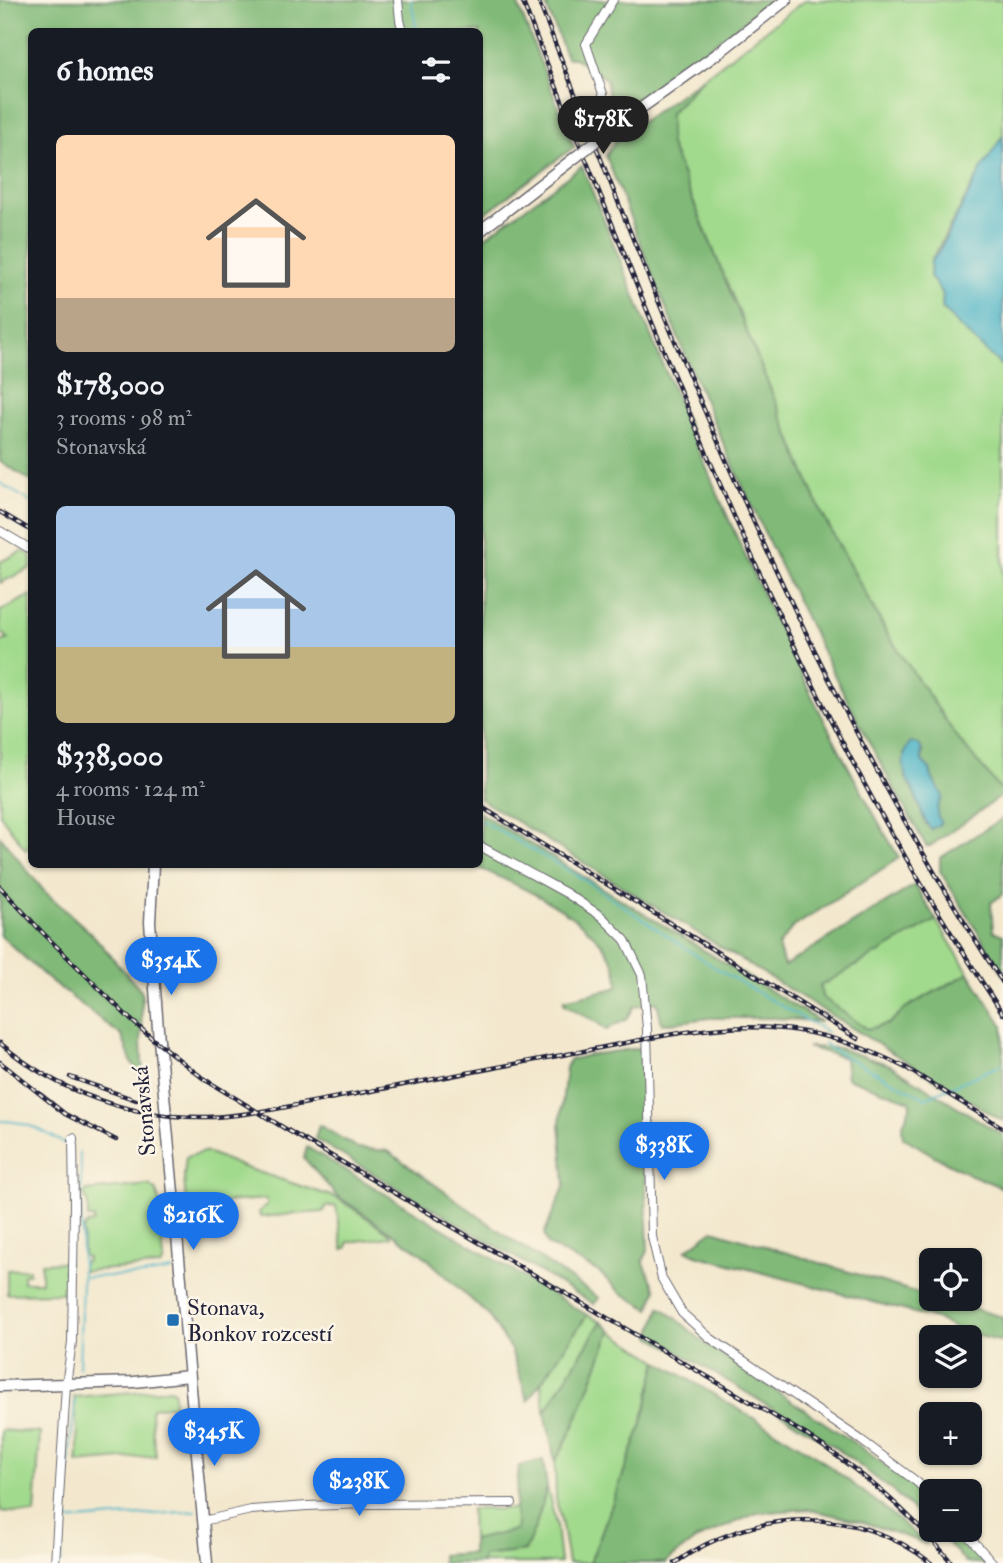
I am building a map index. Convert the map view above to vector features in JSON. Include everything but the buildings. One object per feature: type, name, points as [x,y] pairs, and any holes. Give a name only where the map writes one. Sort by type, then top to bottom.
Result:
[{"type":"street","points":[[398,0],[402,28]]},
{"type":"street","points":[[603,94],[586,44],[613,0]]},
{"type":"street","points":[[483,229],[786,0]]},
{"type":"street","points":[[0,531],[28,548]]},
{"type":"street","points":[[483,848],[566,893],[601,916],[625,940],[642,975],[648,1028],[652,1237],[662,1279],[682,1313],[710,1338],[861,1440],[919,1484]]},
{"type":"street","name":"Stonavská","points":[[153,868],[150,922],[164,1102],[207,1563]]},
{"type":"street","points":[[55,1563],[66,1385],[72,1342],[73,1138]]},
{"type":"street","points":[[0,1386],[134,1382],[189,1376]]},
{"type":"street","points":[[203,1521],[251,1510],[307,1506],[512,1503]]},
{"type":"street","points":[[974,1542],[993,1563]]},
{"type":"green space","points":[[0,0],[516,0],[574,147],[483,215],[483,28],[28,28],[28,479],[0,461]]},
{"type":"green space","points":[[544,0],[773,0],[613,119],[606,79],[575,58],[567,58]]},
{"type":"green space","points":[[805,0],[1003,0],[1003,136],[931,261],[930,276],[943,295],[942,308],[1003,367],[1003,792],[959,740],[891,640],[821,512],[670,145],[670,113],[703,78]]},
{"type":"green space","points":[[703,78],[670,113],[670,145],[821,512],[886,632],[959,740],[1003,792],[1003,795],[930,846],[926,846],[848,701],[798,603],[728,454],[680,343],[606,156],[616,140]],"holes":[[[923,751],[922,761],[930,769],[942,794],[937,816],[926,824],[906,777],[904,753]]]},
{"type":"green space","points":[[582,166],[690,430],[767,604],[853,775],[899,858],[792,928],[778,946],[784,966],[915,885],[936,920],[820,986],[822,997],[867,1029],[888,1024],[907,1007],[969,973],[1003,1026],[1003,1121],[483,801],[483,239]]},
{"type":"green space","points":[[23,551],[28,554],[28,569],[0,583],[0,562]]},
{"type":"green space","points":[[28,597],[26,850],[0,814],[0,642],[9,639],[0,631],[0,611]]},
{"type":"green space","points":[[483,815],[821,1022],[776,1018],[709,1018],[662,1024],[657,1002],[635,1006],[627,1019],[606,1030],[564,1003],[564,1000],[618,986],[614,965],[603,945],[563,911],[479,868],[483,868]]},
{"type":"green space","points":[[1003,818],[1003,894],[991,903],[993,931],[1003,935],[1003,973],[940,871],[940,858]]},
{"type":"green space","points":[[0,836],[44,891],[93,935],[142,992],[143,1080],[131,1061],[122,1036],[47,978],[0,935]]},
{"type":"green space","points":[[936,920],[969,973],[907,1007],[888,1025],[867,1029],[822,997],[820,986]]},
{"type":"green space","points":[[807,1047],[838,1048],[890,1065],[1003,1135],[1003,1188],[969,1174],[903,1137],[902,1127],[911,1105],[910,1101],[847,1078],[845,1058]]},
{"type":"green space","points":[[641,1048],[648,1251],[643,1261],[656,1290],[650,1309],[621,1293],[599,1272],[548,1245],[544,1234],[565,1185],[560,1123],[569,1060]]},
{"type":"green space","points":[[319,1125],[358,1148],[388,1151],[599,1298],[594,1304],[315,1139]]},
{"type":"green space","points":[[307,1147],[587,1315],[528,1401],[511,1350],[488,1315],[421,1253],[336,1195],[304,1158]]},
{"type":"green space","points":[[203,1152],[337,1198],[388,1232],[391,1237],[348,1242],[347,1248],[343,1249],[336,1206],[325,1207],[322,1212],[260,1217],[259,1212],[267,1205],[267,1199],[186,1205],[186,1157]]},
{"type":"green space","points":[[149,1185],[156,1190],[159,1201],[164,1260],[161,1265],[83,1271],[82,1263],[86,1262],[87,1258],[83,1255],[83,1230],[87,1224],[94,1223],[94,1218],[88,1218],[88,1201],[84,1195],[86,1191]]},
{"type":"green space","points":[[713,1230],[919,1293],[919,1311],[981,1311],[1003,1317],[1003,1342],[982,1337],[982,1325],[950,1325],[937,1319],[696,1255],[686,1250]]},
{"type":"green space","points":[[67,1262],[67,1268],[63,1271],[67,1275],[67,1293],[7,1294],[7,1270],[29,1269],[29,1274],[23,1274],[23,1282],[41,1282],[41,1263]]},
{"type":"green space","points":[[660,1307],[703,1342],[914,1486],[919,1492],[919,1516],[893,1491],[835,1447],[651,1336]]},
{"type":"green space","points":[[587,1315],[601,1322],[545,1412],[541,1383]]},
{"type":"green space","points":[[601,1322],[611,1331],[574,1426],[555,1462],[545,1412]]},
{"type":"green space","points":[[611,1331],[658,1361],[640,1430],[590,1563],[568,1563],[556,1499],[555,1462],[574,1426]]},
{"type":"green space","points":[[658,1361],[812,1453],[878,1503],[919,1537],[919,1541],[863,1522],[808,1509],[757,1513],[695,1540],[665,1563],[590,1563],[640,1430]]},
{"type":"green space","points":[[170,1389],[174,1391],[174,1405],[152,1408],[151,1412],[156,1456],[77,1463],[74,1397]]},
{"type":"green space","points":[[1,1430],[40,1433],[35,1514],[0,1511]]},
{"type":"green space","points":[[543,1460],[547,1487],[525,1551],[483,1556],[482,1563],[442,1563],[442,1555],[472,1553],[472,1540],[517,1530],[515,1509],[519,1466]]},
{"type":"green space","points":[[547,1487],[556,1525],[560,1563],[482,1563],[482,1556],[525,1551]]},
{"type":"green space","points":[[471,1509],[515,1509],[518,1530],[472,1540]]},
{"type":"green space","points":[[946,1542],[965,1542],[984,1563],[966,1563]]},
{"type":"water","points":[[1003,135],[1003,367],[942,307],[943,295],[930,276],[931,261],[938,253],[981,170]]},
{"type":"water","points":[[911,742],[920,747],[922,761],[930,769],[942,794],[937,815],[940,824],[931,829],[923,817],[904,770],[904,755]]},
{"type":"waterway","points":[[411,0],[416,28]]},
{"type":"waterway","points":[[0,483],[28,500]]},
{"type":"waterway","points":[[483,822],[583,879],[717,969],[827,1032]]},
{"type":"waterway","points":[[824,1043],[925,1098],[1003,1064]]},
{"type":"waterway","points":[[0,1121],[27,1125],[68,1146]]},
{"type":"waterway","points":[[79,1152],[82,1283],[79,1368]]},
{"type":"waterway","points":[[82,1277],[144,1275],[172,1270]]},
{"type":"waterway","points":[[61,1563],[75,1400]]},
{"type":"waterway","points":[[63,1521],[196,1511]]},
{"type":"railway","points":[[522,0],[676,380],[762,578],[825,708],[892,834],[1003,1014]]},
{"type":"railway","points":[[538,0],[691,379],[745,504],[803,627],[865,748],[931,867],[1003,983]]},
{"type":"railway","points":[[0,512],[28,529]]},
{"type":"railway","points":[[483,808],[858,1039]]},
{"type":"railway","points":[[0,887],[130,1019],[204,1079],[805,1434],[883,1493],[919,1526],[952,1563]]},
{"type":"railway","points":[[0,1043],[46,1076],[97,1099],[151,1113],[179,1116],[216,1117],[254,1113],[648,1038],[722,1028],[772,1028],[826,1036],[859,1047],[908,1069]]},
{"type":"railway","points":[[0,1062],[65,1114],[116,1140]]},
{"type":"railway","points":[[900,1064],[1003,1128]]},
{"type":"railway","points":[[70,1077],[136,1100]]},
{"type":"railway","points":[[675,1563],[704,1545],[736,1532],[769,1523],[803,1520],[837,1522],[870,1530],[902,1544],[931,1563]]},
{"type":"place","name":"Stonava, Bonkov rozcestí","points":[[173,1320]]}]
